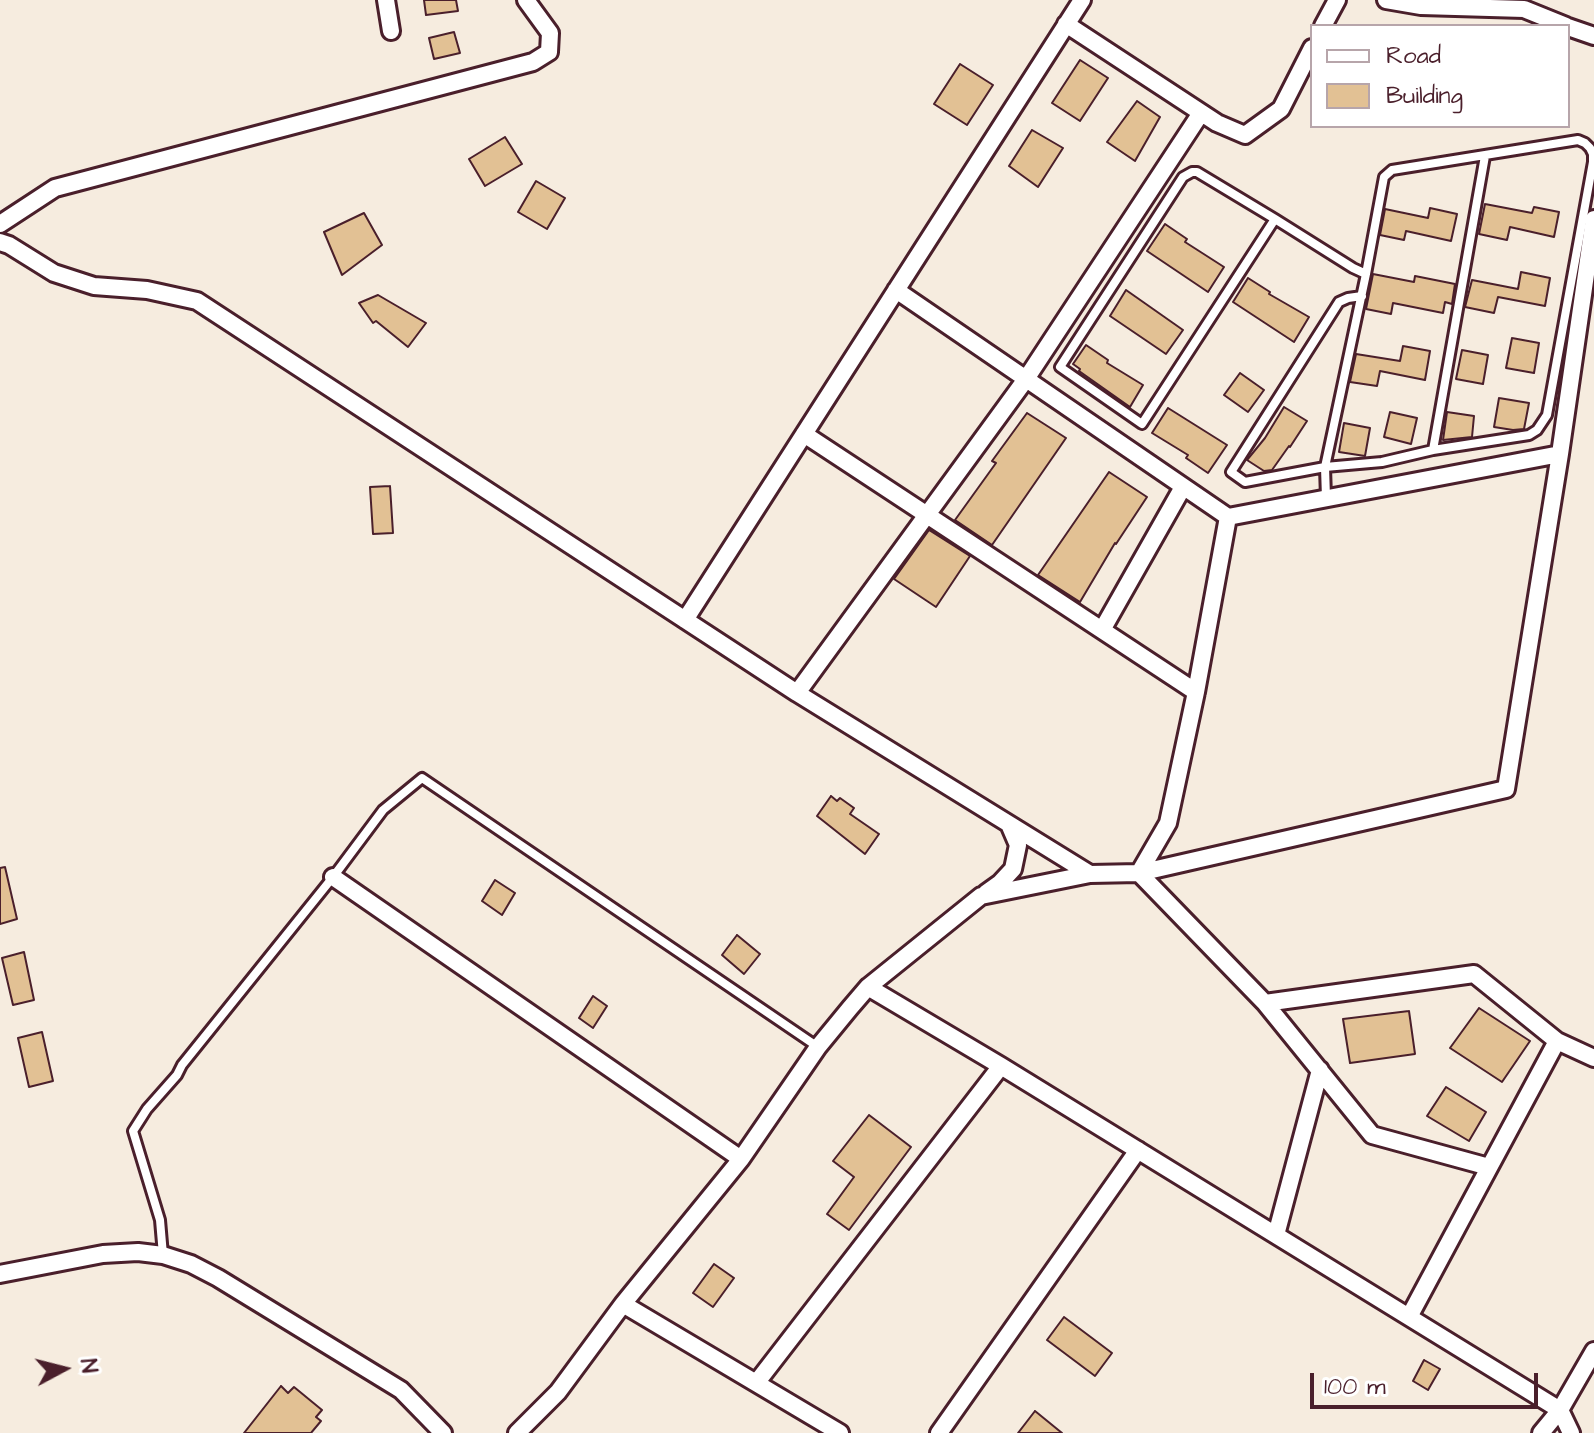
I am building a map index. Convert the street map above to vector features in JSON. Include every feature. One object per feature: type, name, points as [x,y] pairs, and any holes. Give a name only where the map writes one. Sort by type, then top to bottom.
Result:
[{"type":"street","points":[[386,0],[391,31]]},
{"type":"street","points":[[0,224],[55,188],[533,62],[549,52],[550,33],[526,0]]},
{"type":"street","points":[[685,620],[1082,0]]},
{"type":"street","points":[[1324,24],[1337,0]]},
{"type":"street","points":[[1386,0],[1421,6],[1524,9],[1562,24]]},
{"type":"street","points":[[1066,24],[1217,123],[1245,135],[1281,109],[1310,52]]},
{"type":"street","points":[[1570,27],[1594,36]]},
{"type":"street","points":[[797,693],[1026,379],[1201,113]]},
{"type":"street","points":[[981,896],[1090,874],[1139,873],[1506,789],[1594,219]]},
{"type":"street","points":[[0,242],[54,273],[94,286],[147,290],[197,301],[797,693],[1090,874]]},
{"type":"street","points":[[896,290],[1228,517],[1560,454]]},
{"type":"street","points":[[804,434],[1196,692]]},
{"type":"street","points":[[1102,630],[1183,487]]},
{"type":"street","points":[[1139,873],[1168,823],[1228,517]]},
{"type":"street","points":[[517,1433],[558,1392],[623,1304],[741,1159],[818,1047],[868,987],[1000,883],[1013,869],[1018,845],[1009,824]]},
{"type":"street","points":[[1139,873],[1265,1003],[1372,1135],[1489,1167]]},
{"type":"street","points":[[333,877],[741,1159]]},
{"type":"street","points":[[1265,1003],[1474,974],[1557,1041],[1594,1058]]},
{"type":"street","points":[[868,987],[1560,1410],[1571,1433]]},
{"type":"street","points":[[1409,1317],[1557,1041]]},
{"type":"street","points":[[757,1382],[1001,1066]]},
{"type":"street","points":[[1276,1235],[1320,1070]]},
{"type":"street","points":[[939,1433],[1138,1150]]},
{"type":"street","points":[[0,1274],[103,1254],[138,1252],[163,1255],[191,1264],[401,1390],[443,1433]]},
{"type":"street","points":[[623,1304],[840,1433]]},
{"type":"street","points":[[1541,1433],[1560,1410],[1594,1351]]},
{"type":"lane","points":[[1326,499],[1325,467],[1362,296],[1382,182],[1388,173],[1578,140],[1590,148],[1593,162],[1547,415],[1542,424],[1529,435],[1433,450],[1382,462],[1325,467],[1245,482],[1231,472],[1339,302],[1362,296]]},
{"type":"lane","points":[[1433,450],[1485,156]]},
{"type":"lane","points":[[1275,219],[1142,424],[1060,367],[1187,174],[1197,172],[1275,219],[1353,268],[1366,274]]},
{"type":"lane","points":[[163,1255],[160,1220],[133,1131],[147,1109],[177,1075],[383,810],[422,778],[818,1047]]},
{"type":"building","points":[[424,0],[456,0],[458,11],[426,15]]},
{"type":"building","points":[[454,32],[460,53],[434,59],[429,38]]},
{"type":"building","points":[[1080,60],[1108,78],[1080,121],[1052,103]]},
{"type":"building","points":[[960,64],[993,85],[967,125],[934,104]]},
{"type":"building","points":[[1137,101],[1160,117],[1135,161],[1107,142]]},
{"type":"building","points":[[1032,130],[1063,148],[1038,187],[1009,166]]},
{"type":"building","points":[[505,137],[522,164],[485,186],[469,159]]},
{"type":"building","points":[[536,181],[565,198],[547,229],[518,212]]},
{"type":"building","points":[[1485,204],[1532,213],[1534,207],[1559,212],[1554,237],[1510,227],[1507,240],[1479,234]]},
{"type":"building","points":[[1430,208],[1457,214],[1451,241],[1406,231],[1404,240],[1380,235],[1385,209],[1428,218]]},
{"type":"building","points":[[364,213],[382,245],[342,275],[324,232]]},
{"type":"building","points":[[1165,224],[1187,239],[1185,242],[1224,267],[1208,292],[1147,251]]},
{"type":"building","points":[[1521,272],[1550,278],[1545,306],[1498,297],[1494,313],[1465,307],[1472,280],[1518,289]]},
{"type":"building","points":[[1373,274],[1414,282],[1415,276],[1455,284],[1452,304],[1445,302],[1443,313],[1393,303],[1391,314],[1366,309]]},
{"type":"building","points":[[1248,278],[1309,317],[1294,342],[1233,302]]},
{"type":"building","points":[[1126,290],[1183,330],[1166,354],[1110,316]]},
{"type":"building","points":[[378,295],[426,323],[408,347],[376,321],[373,323],[359,303]]},
{"type":"building","points":[[1512,338],[1539,343],[1534,373],[1506,368]]},
{"type":"building","points":[[1086,345],[1108,360],[1107,363],[1143,385],[1130,407],[1073,364]]},
{"type":"building","points":[[1403,346],[1430,351],[1425,380],[1380,371],[1377,386],[1350,382],[1356,354],[1400,361]]},
{"type":"building","points":[[1462,350],[1488,355],[1483,384],[1456,379]]},
{"type":"building","points":[[1240,373],[1264,390],[1248,412],[1224,395]]},
{"type":"building","points":[[1499,398],[1529,403],[1524,429],[1494,427]]},
{"type":"building","points":[[1284,407],[1307,421],[1272,470],[1264,471],[1247,460]]},
{"type":"building","points":[[1168,408],[1227,445],[1208,473],[1186,458],[1188,455],[1152,433]]},
{"type":"building","points":[[1390,412],[1417,418],[1411,444],[1384,437]]},
{"type":"building","points":[[1447,412],[1474,416],[1472,437],[1443,440]]},
{"type":"building","points":[[1027,413],[1066,438],[992,545],[955,520]]},
{"type":"building","points":[[1344,423],[1370,428],[1365,456],[1339,452]]},
{"type":"building","points":[[1109,472],[1147,497],[1080,602],[1038,575]]},
{"type":"building","points":[[390,486],[393,533],[373,534],[370,487]]},
{"type":"building","points":[[929,530],[970,556],[936,607],[894,579]]},
{"type":"building","points":[[831,796],[854,808],[850,814],[879,834],[865,854],[817,816]]},
{"type":"building","points":[[5,867],[17,919],[0,924],[0,868]]},
{"type":"building","points":[[495,880],[515,893],[502,915],[482,901]]},
{"type":"building","points":[[737,935],[760,954],[744,974],[722,955]]},
{"type":"building","points":[[24,952],[34,1000],[13,1005],[2,958]]},
{"type":"building","points":[[593,996],[607,1006],[593,1028],[579,1018]]},
{"type":"building","points":[[1479,1008],[1530,1041],[1502,1082],[1450,1048]]},
{"type":"building","points":[[1409,1011],[1415,1054],[1350,1063],[1343,1019]]},
{"type":"building","points":[[42,1032],[53,1081],[29,1087],[18,1038]]},
{"type":"building","points":[[1446,1087],[1486,1112],[1469,1141],[1427,1116]]},
{"type":"building","points":[[869,1115],[911,1147],[849,1230],[827,1214],[854,1177],[833,1161]]},
{"type":"building","points":[[714,1264],[734,1278],[713,1307],[693,1293]]},
{"type":"building","points":[[1064,1317],[1112,1353],[1095,1376],[1047,1340]]},
{"type":"building","points":[[1424,1360],[1440,1369],[1428,1390],[1413,1381]]},
{"type":"building","points":[[281,1386],[288,1393],[294,1387],[322,1410],[316,1417],[321,1421],[311,1433],[244,1433]]},
{"type":"building","points":[[1035,1411],[1062,1433],[1018,1433]]}]
